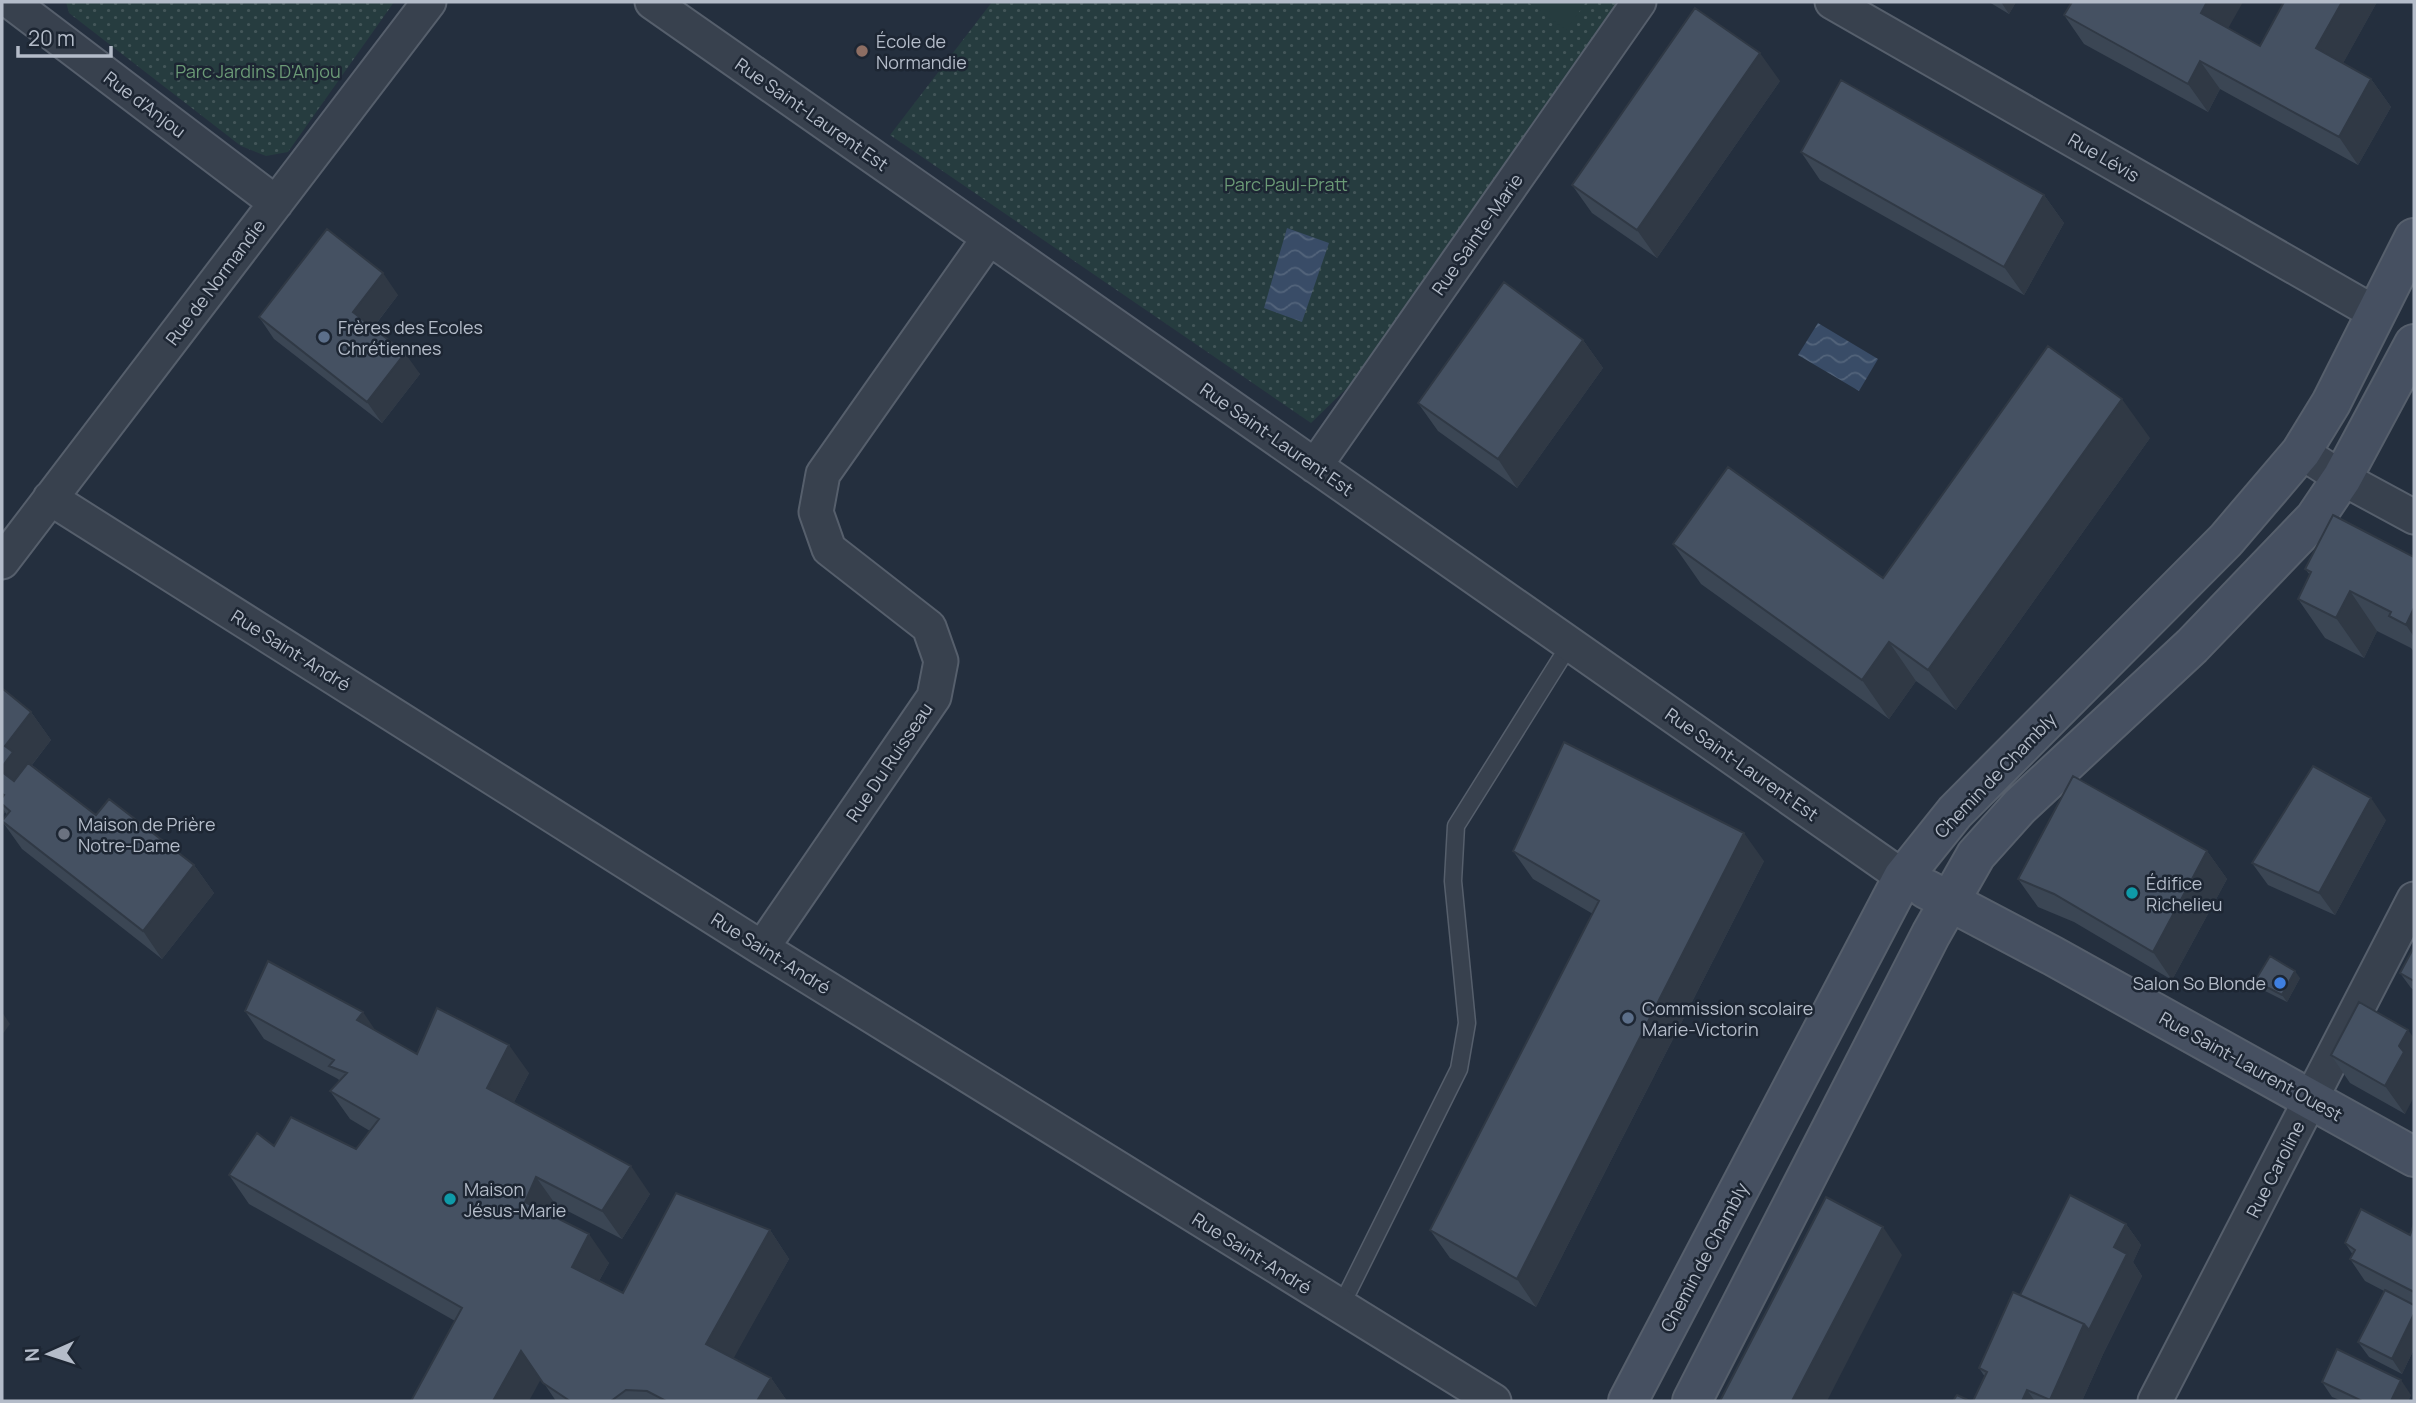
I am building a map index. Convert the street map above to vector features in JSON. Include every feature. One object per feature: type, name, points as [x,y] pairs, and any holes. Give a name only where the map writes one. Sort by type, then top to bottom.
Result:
[{"type":"main road","name":"Chemin de Chambly","points":[[1628,1401],[1903,877],[1955,812],[2226,540],[2301,452],[2331,403],[2414,238]]},
{"type":"main road","points":[[1692,1401],[1949,901],[1976,855],[2020,806],[2257,581],[2315,518],[2342,478],[2414,344]]},
{"type":"main road","name":"Rue Saint-Laurent Ouest","points":[[1903,877],[2312,1098],[2414,1157]]},
{"type":"street","name":"Rue de Normandie","points":[[2,562],[429,2]]},
{"type":"street","name":"Rue Saint-Laurent Est","points":[[652,2],[1903,877]]},
{"type":"street","name":"Rue Sainte-Marie","points":[[1315,466],[1639,2]]},
{"type":"street","name":"Rue Lévis","points":[[1832,2],[2375,313]]},
{"type":"street","name":"Rue d'Anjou","points":[[14,3],[276,203]]},
{"type":"street","name":"Rue Du Ruisseau","points":[[762,948],[934,697],[941,661],[929,627],[829,549],[816,512],[823,474],[989,238]]},
{"type":"street","points":[[2301,452],[2414,517]]},
{"type":"street","name":"Rue Saint-André","points":[[50,498],[762,948],[1494,1401]]},
{"type":"street","name":"Rue Caroline","points":[[2155,1401],[2414,899]]},
{"type":"lane","points":[[1340,1308],[1459,1069],[1467,1023],[1453,881],[1456,826],[1570,644]]},
{"type":"green space","name":"Parc Jardins D'Anjou","points":[[66,2],[394,2],[288,152],[266,156],[241,146],[69,13]]},
{"type":"green space","name":"Parc Paul-Pratt","points":[[992,2],[1639,2],[1415,322],[1311,423],[890,135]]},
{"type":"green space","points":[[1528,2],[1586,2],[1566,30]]},
{"type":"water","points":[[1287,228],[1329,243],[1302,322],[1264,308]]},
{"type":"water","points":[[1818,323],[1878,359],[1859,391],[1798,355]]},
{"type":"building","points":[[2072,2],[2207,2],[2201,13],[2260,46],[2284,2],[2342,2],[2316,48],[2371,79],[2339,137],[2200,61],[2188,84],[2064,15]]},
{"type":"building","points":[[1695,8],[1760,53],[1637,230],[1572,185]]},
{"type":"building","points":[[1841,80],[2044,195],[2004,267],[1801,152]]},
{"type":"building","name":"Frères des Ecoles Chrétiennes","points":[[327,229],[383,273],[353,312],[405,353],[367,402],[259,317]]},
{"type":"building","points":[[1504,282],[1583,340],[1498,459],[1418,403]]},
{"type":"building","points":[[2048,346],[2122,399],[1928,670],[1889,642],[1862,680],[1673,544],[1728,467],[1883,578]]},
{"type":"building","points":[[2333,515],[2414,557],[2414,608],[2406,625],[2389,616],[2391,612],[2350,591],[2336,618],[2298,599],[2311,572],[2305,569]]},
{"type":"building","points":[[2,690],[31,712],[5,746],[13,752],[2,767]]},
{"type":"building","name":"Commission scolaire Marie-Victorin","points":[[1564,742],[1744,833],[1517,1279],[1430,1230],[1599,901],[1513,851]]},
{"type":"building","name":"Maison de Prière Notre-Dame","points":[[28,763],[96,815],[109,799],[194,865],[143,931],[2,821],[10,811],[2,804],[2,772],[14,781]]},
{"type":"building","points":[[2313,766],[2371,798],[2319,893],[2252,863]]},
{"type":"building","name":"Édifice Richelieu","points":[[2073,776],[2207,851],[2153,952],[2054,894],[2018,879]]},
{"type":"building","points":[[2414,947],[2414,981],[2400,973]]},
{"type":"building","name":"Salon So Blonde","points":[[2270,956],[2295,971],[2282,995],[2255,981]]},
{"type":"building","name":"Maison Jésus-Marie","points":[[268,961],[363,1012],[357,1020],[417,1054],[437,1008],[509,1045],[487,1088],[631,1166],[602,1211],[536,1177],[525,1202],[589,1234],[572,1267],[623,1293],[676,1193],[770,1230],[706,1344],[771,1378],[757,1401],[666,1401],[647,1391],[626,1390],[611,1401],[570,1401],[543,1383],[521,1351],[493,1401],[411,1401],[462,1308],[229,1175],[257,1133],[274,1146],[291,1117],[356,1149],[379,1119],[330,1091],[347,1073],[329,1066],[334,1060],[245,1011]]},
{"type":"building","points":[[2359,1002],[2408,1030],[2399,1046],[2404,1052],[2385,1086],[2331,1055]]},
{"type":"building","points":[[2070,1195],[2126,1224],[2114,1247],[2127,1254],[2089,1330],[2084,1324],[2020,1295]]},
{"type":"building","points":[[1826,1197],[1883,1227],[1792,1401],[1720,1401]]},
{"type":"building","points":[[2361,1209],[2410,1235],[2414,1224],[2414,1292],[2350,1259],[2355,1250],[2345,1243]]},
{"type":"building","points":[[2385,1290],[2414,1305],[2414,1314],[2392,1359],[2358,1342]]},
{"type":"building","points":[[2013,1292],[2084,1324],[2050,1400],[2027,1390],[2022,1401],[1973,1401],[1987,1372],[1979,1368]]},
{"type":"building","points":[[2337,1349],[2401,1380],[2391,1401],[2362,1401],[2322,1382]]},
{"type":"building","points":[[1957,1395],[1970,1401],[1953,1401]]},
{"type":"place","name":"École de Normandie","points":[[862,51]]},
{"type":"place","name":"Frères des Ecoles Chrétiennes","points":[[324,337]]},
{"type":"place","name":"Maison de Prière Notre-Dame","points":[[64,834]]},
{"type":"place","name":"Édifice Richelieu","points":[[2132,893]]},
{"type":"place","name":"Salon So Blonde","points":[[2280,983]]},
{"type":"place","name":"Commission scolaire Marie-Victorin","points":[[1628,1018]]},
{"type":"place","name":"Maison Jésus-Marie","points":[[450,1199]]}]
